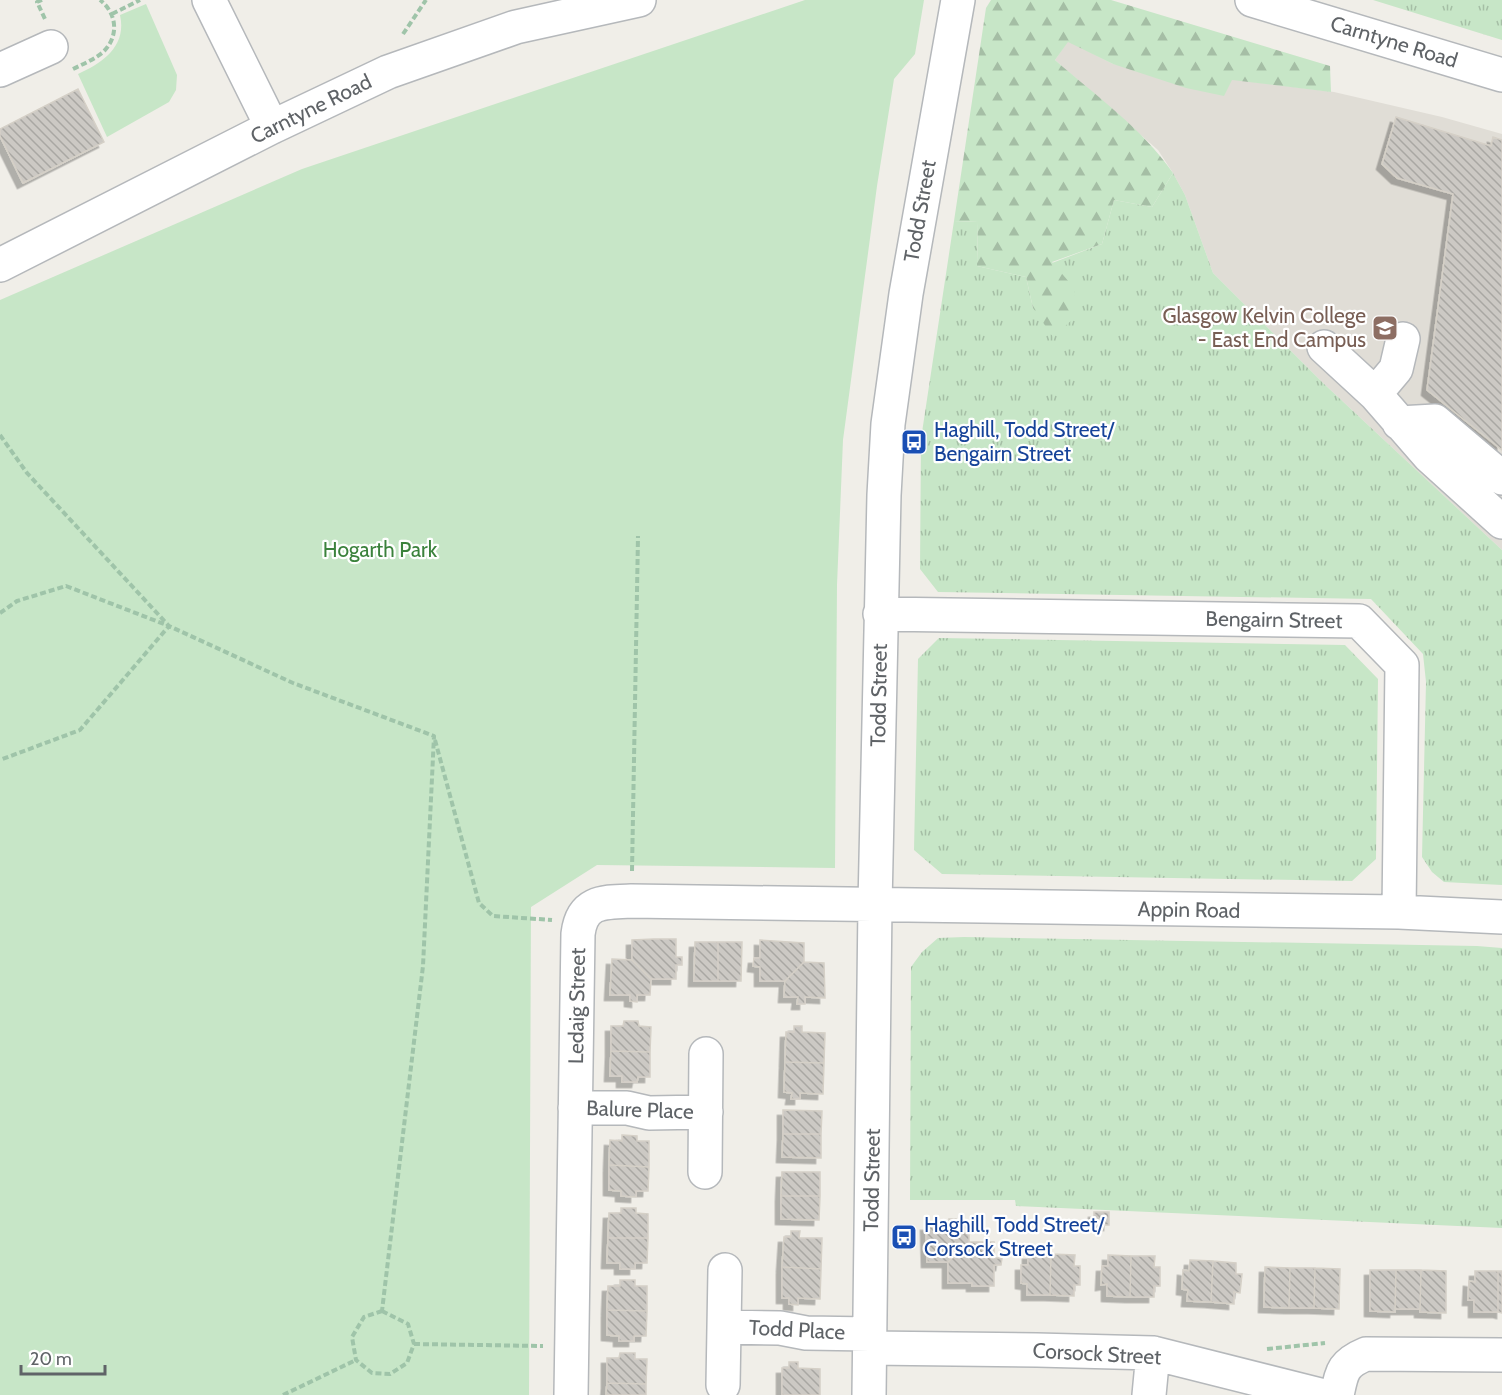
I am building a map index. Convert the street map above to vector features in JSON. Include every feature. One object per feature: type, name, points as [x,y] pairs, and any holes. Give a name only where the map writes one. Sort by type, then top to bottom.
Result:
[{"type":"street","points":[[209,0],[272,127]]},
{"type":"street","name":"Carntyne Road","points":[[0,265],[272,127],[388,72],[516,27],[639,0]]},
{"type":"street","name":"Todd Street","points":[[869,1395],[880,614],[888,424],[908,283],[958,0]]},
{"type":"street","name":"Carntyne Road","points":[[1252,0],[1502,75]]},
{"type":"street","points":[[0,70],[61,58]]},
{"type":"street","points":[[1375,394],[1396,369],[1403,339]]},
{"type":"street","points":[[1324,347],[1375,394],[1429,456],[1502,522]]},
{"type":"street","points":[[1399,423],[1435,421],[1502,478]]},
{"type":"street","name":"Bengairn Street","points":[[880,614],[1359,621],[1402,665],[1399,912]]},
{"type":"street","name":"Ledaig Street","points":[[571,1395],[580,921],[588,909],[604,902],[875,905]]},
{"type":"street","name":"Appin Road","points":[[875,905],[1399,912],[1502,917]]},
{"type":"street","name":"Balure Place","points":[[705,1172],[706,1054]]},
{"type":"street","name":"Balure Place","points":[[575,1108],[627,1108],[649,1113],[706,1112]]},
{"type":"street","name":"Todd Place","points":[[723,1385],[725,1270]]},
{"type":"street","name":"Todd Place","points":[[724,1327],[780,1328],[870,1341]]},
{"type":"street","name":"Corsock Street","points":[[870,1341],[1037,1350],[1153,1353],[1320,1395]]},
{"type":"street","points":[[1149,1395],[1153,1353]]},
{"type":"street","points":[[1337,1395],[1346,1367],[1351,1361],[1366,1354],[1502,1355]]},
{"type":"path","points":[[61,58],[104,51],[116,23],[112,14],[100,0]]},
{"type":"path","points":[[112,14],[140,0]]},
{"type":"path","points":[[0,435],[27,473],[169,626]]},
{"type":"path","points":[[631,902],[638,536]]},
{"type":"path","points":[[0,614],[17,601],[66,586],[169,626],[293,683],[434,736]]},
{"type":"path","points":[[0,759],[80,730],[169,626]]},
{"type":"path","points":[[434,736],[479,903],[493,916],[580,921]]},
{"type":"path","points":[[382,1311],[423,966],[434,736]]},
{"type":"path","points":[[382,1311],[408,1324],[414,1344],[407,1363],[390,1374],[372,1373],[356,1360],[352,1336],[364,1317],[382,1311]]},
{"type":"path","points":[[414,1344],[572,1347]]},
{"type":"path","points":[[283,1395],[356,1360]]},
{"type":"shaded area","name":"Glasgow Kelvin College - East End Campus","points":[[1068,41],[1113,64],[1334,92],[1442,117],[1502,134],[1502,550],[1323,383],[1213,273],[1185,195],[1158,150],[1055,60]]},
{"type":"green space","name":"Hogarth Park","points":[[805,0],[924,0],[915,54],[894,79],[877,186],[843,440],[837,585],[835,868],[597,865],[531,907],[529,1395],[0,1395],[0,300],[302,169]]},
{"type":"green space","points":[[991,0],[1111,0],[1330,66],[1331,92],[1232,80],[1224,96],[1186,88],[1113,64],[1068,42],[1055,60],[1133,127],[1173,173],[1152,207],[1114,200],[1102,244],[1052,262],[1075,289],[1073,319],[1053,337],[1033,308],[1026,277],[977,266],[978,222],[954,221],[986,8]]},
{"type":"green space","points":[[1373,0],[1502,0],[1502,40]]},
{"type":"green space","points":[[146,4],[177,75],[176,90],[169,102],[107,137],[78,74],[104,59],[111,52],[120,36],[120,15]]},
{"type":"green space","points":[[1173,173],[1185,195],[1213,273],[1323,383],[1502,550],[1502,885],[1444,882],[1432,872],[1422,857],[1426,682],[1423,654],[1371,599],[938,592],[920,569],[921,439],[954,221],[978,222],[977,266],[1026,277],[1033,308],[1052,263],[1102,244],[1114,200],[1152,207]]},
{"type":"green space","points":[[939,638],[1345,645],[1378,679],[1376,859],[1352,881],[942,874],[914,850],[918,659]]},
{"type":"green space","points":[[938,938],[1502,948],[1502,1228],[1016,1206],[1015,1200],[910,1200],[911,967],[922,952]]},
{"type":"building","points":[[78,89],[104,142],[23,183],[0,136],[0,129]]},
{"type":"building","points":[[1396,117],[1491,146],[1493,137],[1502,140],[1502,450],[1427,390],[1453,194],[1397,178],[1382,164]]},
{"type":"building","points":[[676,939],[676,957],[682,957],[682,965],[676,965],[676,979],[651,979],[632,960],[632,940]]},
{"type":"building","points":[[760,940],[804,943],[804,962],[785,981],[760,981],[760,967],[753,966],[754,958],[760,958]]},
{"type":"building","points":[[695,942],[718,942],[718,981],[694,981]]},
{"type":"building","points":[[718,942],[742,942],[741,981],[718,981]]},
{"type":"building","points":[[612,959],[632,960],[651,979],[650,995],[637,995],[637,1002],[630,1001],[630,995],[610,995]]},
{"type":"building","points":[[804,962],[824,963],[825,998],[805,997],[805,1004],[797,1004],[798,997],[784,997],[785,981]]},
{"type":"building","points":[[624,1021],[638,1021],[639,1026],[651,1027],[650,1052],[611,1051],[611,1026],[623,1026]]},
{"type":"building","points":[[794,1026],[802,1026],[802,1032],[825,1033],[824,1063],[785,1062],[786,1032],[794,1032]]},
{"type":"building","points":[[611,1051],[650,1052],[650,1077],[638,1077],[637,1082],[622,1082],[622,1076],[610,1076]]},
{"type":"building","points":[[785,1062],[824,1063],[823,1094],[800,1093],[800,1099],[791,1099],[792,1093],[784,1092]]},
{"type":"building","points":[[783,1110],[822,1111],[821,1134],[783,1134]]},
{"type":"building","points":[[783,1134],[821,1134],[821,1158],[782,1157]]},
{"type":"building","points":[[622,1135],[637,1136],[637,1141],[649,1141],[649,1167],[609,1165],[610,1140],[622,1141]]},
{"type":"building","points":[[609,1165],[649,1167],[648,1191],[636,1191],[636,1197],[621,1196],[621,1191],[609,1190]]},
{"type":"building","points":[[782,1172],[820,1172],[820,1196],[781,1196]]},
{"type":"building","points":[[781,1196],[820,1196],[819,1220],[781,1219]]},
{"type":"building","points":[[621,1208],[636,1208],[636,1213],[648,1214],[648,1238],[608,1238],[609,1213],[621,1213]]},
{"type":"building","points":[[1094,1212],[1109,1212],[1109,1225],[1094,1225]]},
{"type":"building","points":[[949,1219],[956,1219],[956,1226],[969,1226],[969,1242],[948,1262],[927,1262],[926,1225],[949,1226]]},
{"type":"building","points":[[791,1231],[800,1231],[799,1238],[822,1238],[821,1269],[782,1267],[784,1237],[791,1237]]},
{"type":"building","points":[[608,1238],[648,1238],[647,1263],[635,1263],[635,1269],[620,1269],[620,1263],[607,1263]]},
{"type":"building","points":[[969,1242],[994,1242],[994,1258],[1002,1258],[1001,1265],[994,1265],[994,1286],[948,1283],[948,1262]]},
{"type":"building","points":[[1028,1254],[1051,1254],[1050,1295],[1027,1295],[1027,1284],[1021,1283],[1021,1265],[1028,1265]]},
{"type":"building","points":[[1051,1254],[1075,1255],[1074,1266],[1080,1266],[1080,1285],[1074,1285],[1074,1296],[1050,1295]]},
{"type":"building","points":[[1108,1255],[1131,1256],[1130,1297],[1107,1296],[1107,1284],[1101,1285],[1102,1266],[1108,1266]]},
{"type":"building","points":[[1131,1256],[1155,1256],[1154,1267],[1160,1267],[1160,1286],[1154,1286],[1154,1297],[1130,1297]]},
{"type":"building","points":[[1190,1260],[1213,1261],[1211,1302],[1187,1301],[1188,1290],[1182,1289],[1183,1270],[1189,1271]]},
{"type":"building","points":[[1213,1261],[1236,1263],[1236,1274],[1242,1274],[1240,1293],[1234,1292],[1234,1304],[1211,1302]]},
{"type":"building","points":[[782,1267],[821,1269],[820,1299],[798,1298],[798,1305],[789,1304],[789,1298],[782,1298]]},
{"type":"building","points":[[1265,1267],[1290,1268],[1289,1308],[1264,1307]]},
{"type":"building","points":[[1290,1268],[1315,1268],[1314,1308],[1289,1308]]},
{"type":"building","points":[[1315,1268],[1340,1269],[1339,1309],[1314,1308]]},
{"type":"building","points":[[1370,1270],[1396,1270],[1395,1312],[1370,1311]]},
{"type":"building","points":[[1396,1270],[1421,1270],[1420,1309],[1395,1309]]},
{"type":"building","points":[[1421,1270],[1446,1271],[1446,1313],[1420,1312]]},
{"type":"building","points":[[1475,1271],[1498,1271],[1498,1312],[1474,1312],[1474,1300],[1468,1300],[1469,1281],[1475,1282]]},
{"type":"building","points":[[1498,1271],[1502,1271],[1502,1313],[1498,1312]]},
{"type":"building","points":[[620,1280],[635,1280],[635,1286],[647,1286],[647,1311],[607,1310],[608,1286],[620,1286]]},
{"type":"building","points":[[607,1310],[647,1311],[646,1336],[634,1336],[634,1341],[619,1341],[619,1336],[607,1335]]},
{"type":"building","points":[[620,1353],[635,1353],[635,1359],[647,1359],[646,1384],[607,1383],[607,1358],[619,1358]]},
{"type":"building","points":[[789,1362],[798,1362],[798,1368],[820,1369],[820,1395],[782,1395],[782,1368],[789,1368]]},
{"type":"building","points":[[607,1383],[646,1384],[646,1395],[606,1395]]},
{"type":"place","name":"Glasgow Kelvin College - East End Campus","points":[[1385,328]]},
{"type":"place","name":"Haghill, Todd Street/ Bengairn Street","points":[[914,442]]},
{"type":"place","name":"Haghill, Todd Street/ Corsock Street","points":[[904,1237]]}]
